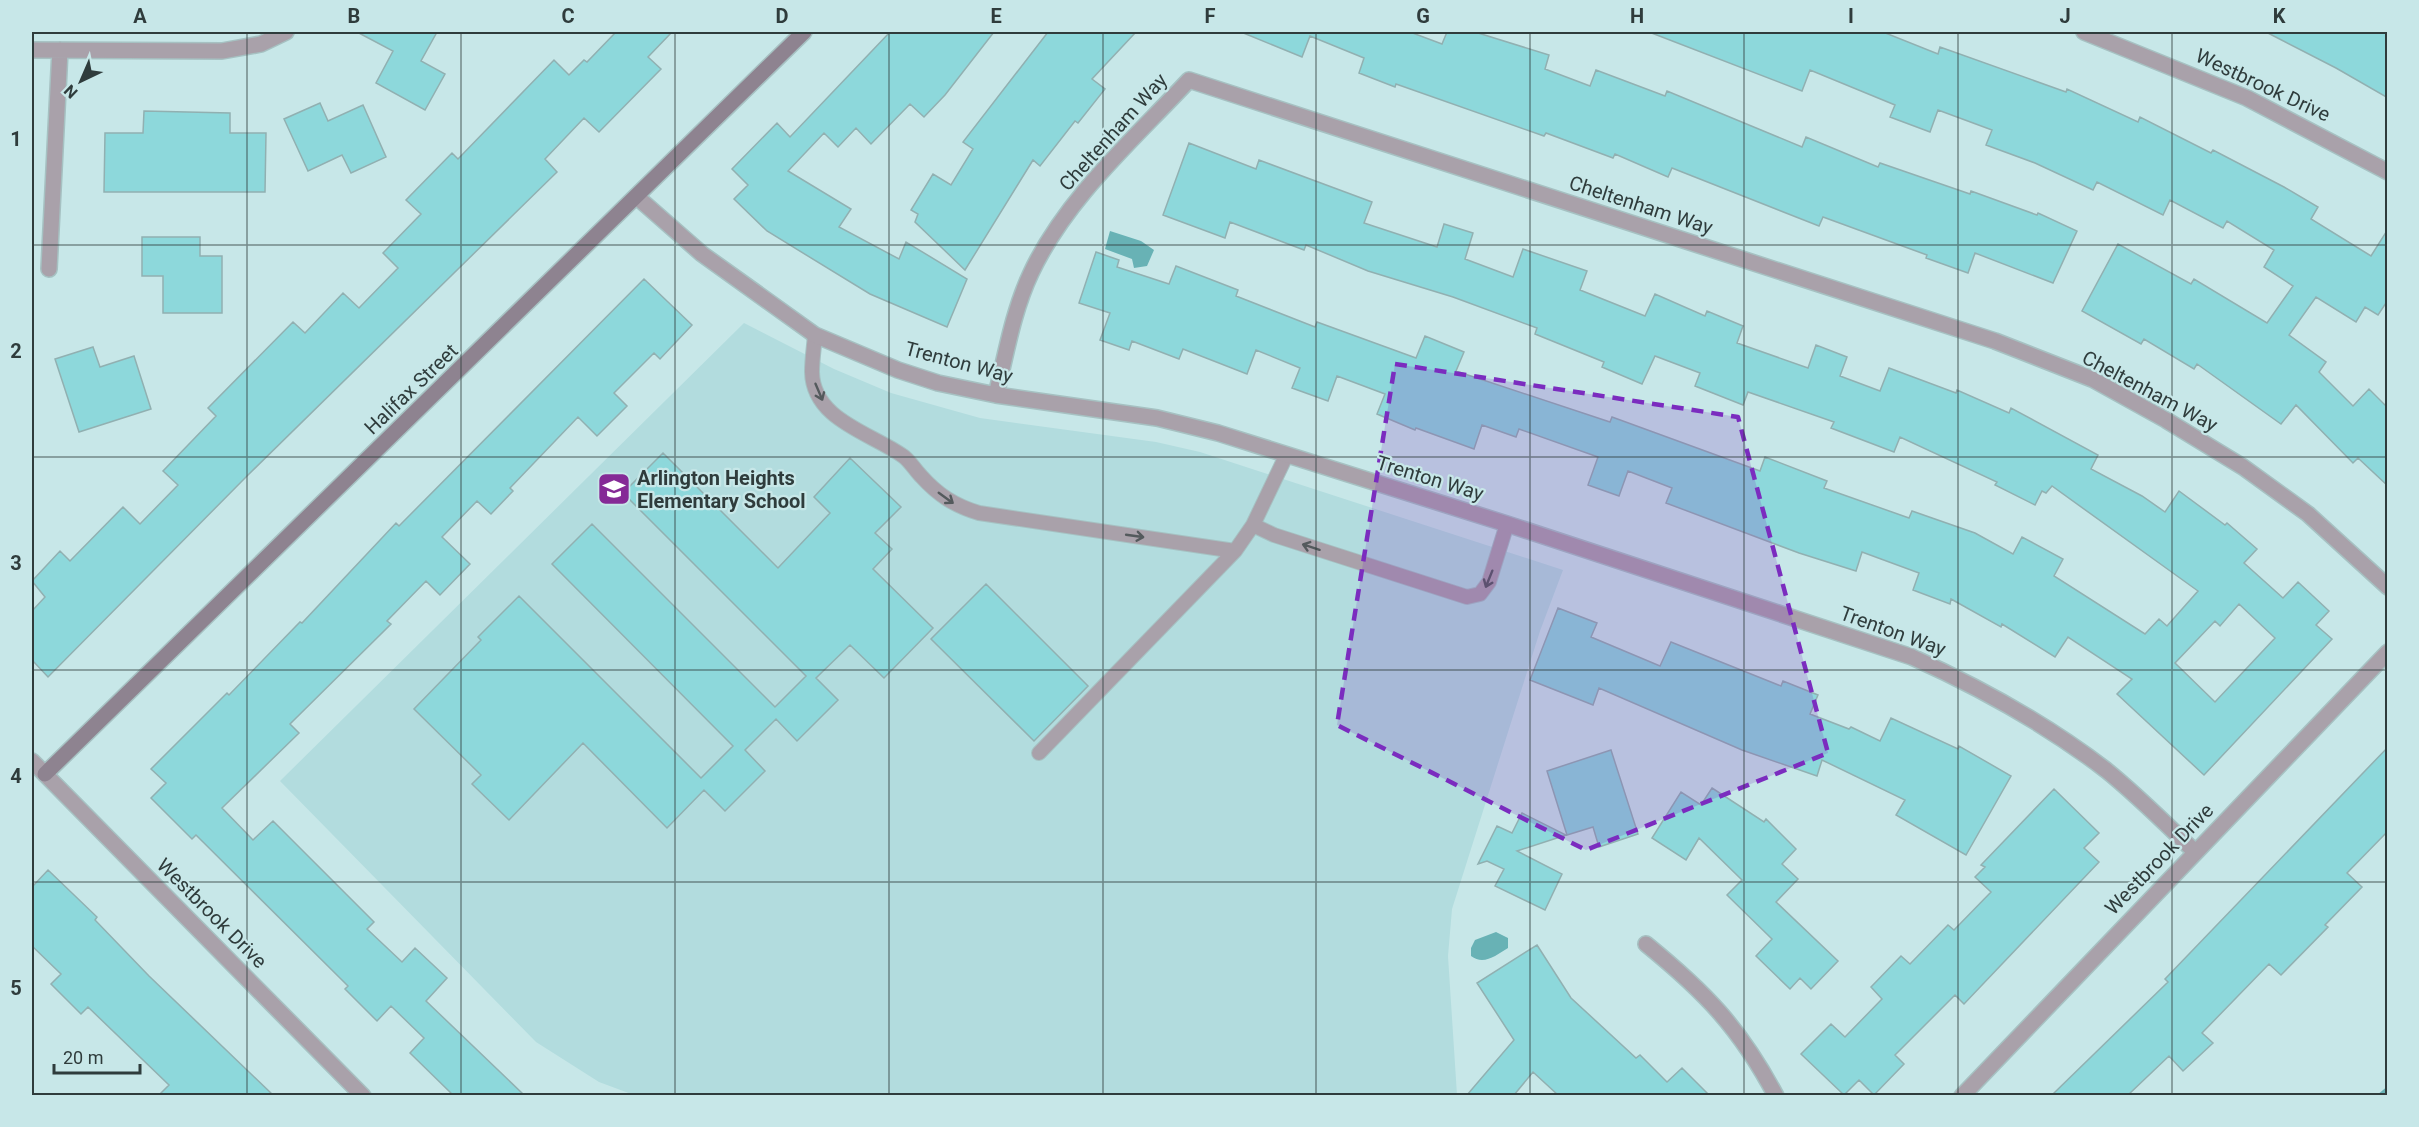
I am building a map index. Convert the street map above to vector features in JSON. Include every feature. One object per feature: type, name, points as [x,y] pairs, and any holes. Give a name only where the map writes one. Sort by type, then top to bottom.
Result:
[{"type":"street","points":[[32,50],[222,51],[261,44],[286,32]]},
{"type":"street","name":"Halifax Street","points":[[45,774],[638,197],[804,32]]},
{"type":"street","name":"Westbrook Drive","points":[[2084,32],[2247,98],[2388,172]]},
{"type":"street","points":[[49,269],[60,50]]},
{"type":"street","name":"Cheltenham Way","points":[[996,395],[1017,309],[1031,273],[1054,231],[1085,192],[1189,80],[1995,341],[2092,379],[2166,420],[2243,467],[2308,514],[2388,588]]},
{"type":"street","name":"Trenton Way","points":[[638,197],[702,254],[815,335],[898,370],[996,395],[1157,418],[1218,433],[1507,524],[1912,657],[1975,685],[2048,728],[2108,772],[2194,851]]},
{"type":"street","name":"Westbrook Drive","points":[[1962,1095],[2194,851],[2388,652]]},
{"type":"street","name":"Westbrook Drive","points":[[32,761],[363,1095]]},
{"type":"street","points":[[1646,944],[1698,987],[1729,1020],[1751,1050],[1776,1095]]},
{"type":"lane","points":[[815,335],[812,374],[821,399],[829,409],[841,421],[904,457],[942,496],[958,507],[979,513],[1235,551]]},
{"type":"lane","points":[[1039,753],[1235,551],[1253,525],[1286,456]]},
{"type":"lane","points":[[1253,525],[1274,536],[1467,597],[1480,594],[1489,582],[1507,524]]},
{"type":"highlighted area","points":[[1395,364],[1738,417],[1828,753],[1586,850],[1337,725]]},
{"type":"shaded area","points":[[744,323],[834,369],[891,393],[980,418],[1156,442],[1200,452],[1563,570],[1540,631],[1452,909],[1448,956],[1457,1095],[634,1095],[599,1082],[536,1042],[280,781]]},
{"type":"water","points":[[1110,231],[1141,241],[1154,250],[1147,266],[1134,268],[1132,259],[1105,249]]},
{"type":"water","points":[[1496,932],[1508,938],[1508,948],[1485,960],[1471,956],[1471,948],[1475,940]]},
{"type":"building","points":[[357,32],[437,32],[421,61],[445,74],[425,110],[376,83],[393,51]]},
{"type":"building","points":[[616,32],[672,32],[648,57],[661,69],[599,132],[584,118],[545,159],[557,172],[247,476],[48,677],[32,660],[32,611],[45,597],[32,581],[60,551],[70,561],[123,507],[140,524],[178,485],[163,471],[216,416],[208,408],[293,322],[305,333],[343,293],[359,308],[398,268],[383,253],[421,214],[406,200],[452,153],[458,159],[554,60],[569,75],[584,60],[587,62]]},
{"type":"building","points":[[890,32],[994,32],[945,95],[924,117],[910,104],[871,144],[856,128],[838,147],[824,133],[788,171],[851,209],[839,227],[899,259],[906,242],[967,279],[947,327],[870,294],[767,231],[734,199],[748,185],[732,169],[777,123],[790,137]]},
{"type":"building","points":[[1048,32],[1136,32],[1092,79],[1105,89],[1078,123],[1075,121],[1040,166],[1033,160],[965,270],[915,222],[918,214],[911,210],[933,174],[951,185],[973,149],[963,142]]},
{"type":"building","points":[[1241,32],[1410,32],[1442,44],[1447,32],[1475,32],[1549,55],[1545,69],[1590,86],[1596,70],[1665,96],[1667,91],[1802,147],[1806,137],[1878,167],[1880,163],[1970,194],[1971,191],[2037,215],[2038,213],[2077,231],[2053,283],[1975,253],[1968,273],[1926,258],[1927,255],[1823,217],[1819,226],[1672,168],[1668,177],[1615,154],[1613,158],[1546,133],[1544,136],[1396,84],[1395,87],[1359,73],[1364,58],[1310,36],[1302,57]]},
{"type":"building","points":[[1649,32],[1883,32],[1938,54],[1940,47],[2066,92],[2067,89],[2138,122],[2140,117],[2211,153],[2213,150],[2318,207],[2311,219],[2371,256],[2388,229],[2388,300],[2378,315],[2365,307],[2356,322],[2316,297],[2289,335],[2326,362],[2319,372],[2353,406],[2369,389],[2388,408],[2388,486],[2358,458],[2353,463],[2296,405],[2281,424],[2197,364],[2194,369],[2144,339],[2141,344],[2082,311],[2118,244],[2191,284],[2194,279],[2267,323],[2293,286],[2264,267],[2274,250],[2227,221],[2223,228],[2170,200],[2163,215],[2097,182],[2093,190],[2035,163],[1986,145],[1992,130],[1938,110],[1930,132],[1890,117],[1895,105],[1810,70],[1802,91]]},
{"type":"building","points":[[2266,32],[2388,32],[2388,98],[2336,68]]},
{"type":"building","points":[[320,103],[328,121],[363,105],[386,157],[351,173],[342,155],[308,171],[284,119]]},
{"type":"building","points":[[144,111],[230,113],[230,133],[266,133],[265,192],[104,192],[105,133],[143,133]]},
{"type":"building","points":[[1189,143],[1256,169],[1259,160],[1372,202],[1364,223],[1437,247],[1444,224],[1473,233],[1465,259],[1513,277],[1523,249],[1587,271],[1580,290],[1645,316],[1655,294],[1705,316],[1707,311],[1743,326],[1737,343],[1808,368],[1816,345],[1847,357],[1840,376],[1880,391],[1889,368],[1956,393],[1957,390],[2009,413],[2011,408],[2098,455],[2091,469],[2142,496],[2165,512],[2179,491],[2225,525],[2227,523],[2257,549],[2244,563],[2283,598],[2298,582],[2329,611],[2316,625],[2332,639],[2204,775],[2117,694],[2132,679],[2068,637],[2055,657],[2002,624],[2001,627],[1951,599],[1950,604],[1913,590],[1919,573],[1862,552],[1856,571],[1799,553],[1666,503],[1672,488],[1628,471],[1619,496],[1588,485],[1598,457],[1519,429],[1516,437],[1482,425],[1474,449],[1416,428],[1415,430],[1377,414],[1385,394],[1337,376],[1328,401],[1292,388],[1300,368],[1256,350],[1247,374],[1183,349],[1179,359],[1132,341],[1129,350],[1100,340],[1110,313],[1079,303],[1096,252],[1119,260],[1117,267],[1169,284],[1176,266],[1238,290],[1236,296],[1315,327],[1317,322],[1416,358],[1425,336],[1464,352],[1456,371],[1610,422],[1612,417],[1760,471],[1765,457],[1827,481],[1824,488],[1909,518],[1912,511],[1975,533],[2013,554],[2022,537],[2063,559],[2054,576],[2145,634],[2159,619],[2167,626],[2198,591],[2052,486],[2046,493],[2042,491],[2035,505],[1995,485],[1997,482],[1900,437],[1894,452],[1831,428],[1834,422],[1748,392],[1743,405],[1695,386],[1700,373],[1655,356],[1642,384],[1602,367],[1604,362],[1535,334],[1537,328],[1453,297],[1368,271],[1306,245],[1304,250],[1230,222],[1225,238],[1163,215]],"holes":[[[2239,604],[2275,638],[2215,702],[2175,663],[2215,621],[2220,626]]]},
{"type":"building","points":[[142,237],[200,237],[200,256],[222,256],[222,313],[163,313],[163,276],[142,276]]},
{"type":"building","points":[[644,279],[692,325],[660,359],[654,353],[614,393],[627,406],[597,436],[578,417],[510,488],[513,491],[491,514],[477,501],[442,537],[470,564],[440,595],[426,581],[387,621],[391,624],[290,724],[299,733],[222,808],[253,840],[273,821],[374,922],[367,929],[402,962],[415,948],[447,978],[426,1001],[524,1095],[453,1095],[410,1053],[424,1038],[391,1006],[377,1021],[345,989],[348,986],[196,835],[192,839],[151,798],[166,783],[151,769],[227,693],[229,695],[300,622],[302,623],[396,523],[399,526]]},
{"type":"building","points":[[93,347],[100,367],[134,356],[151,409],[79,432],[55,359]]},
{"type":"building","points":[[663,453],[778,568],[830,513],[814,497],[850,458],[901,507],[875,533],[892,549],[873,569],[933,628],[884,678],[850,645],[816,678],[838,700],[797,741],[776,719],[745,750],[765,771],[725,811],[704,790],[667,828],[583,743],[509,820],[472,784],[481,775],[414,709],[481,640],[478,637],[519,596],[701,778],[733,746],[552,564],[592,524],[775,707],[806,676],[623,493]]},
{"type":"building","points":[[986,584],[1088,686],[1034,741],[931,639]]},
{"type":"building","points":[[1558,608],[1597,623],[1591,637],[1660,666],[1671,642],[1781,686],[1783,681],[1818,695],[1810,714],[1849,729],[1851,727],[1880,741],[1891,718],[1958,749],[1959,746],[2011,776],[1966,855],[1896,815],[1905,800],[1822,760],[1817,776],[1742,750],[1599,688],[1593,705],[1530,680]]},
{"type":"building","points":[[2388,747],[2388,831],[2347,873],[2362,887],[2325,925],[2328,927],[2281,975],[2269,964],[2202,1033],[2213,1043],[2183,1071],[2169,1056],[2128,1095],[2052,1095],[2168,982],[2165,979]]},
{"type":"building","points":[[1611,750],[1638,834],[1599,847],[1593,827],[1567,835],[1547,771]]},
{"type":"building","points":[[1712,788],[1764,822],[1766,819],[1796,849],[1782,864],[1798,879],[1776,902],[1838,961],[1811,989],[1800,978],[1790,989],[1756,956],[1772,939],[1727,895],[1742,880],[1699,838],[1686,860],[1652,838],[1681,792],[1701,805]]},
{"type":"building","points":[[2054,789],[2099,833],[2084,848],[2099,862],[1964,1004],[1955,995],[1895,1055],[1904,1064],[1874,1095],[1859,1080],[1844,1095],[1801,1054],[1831,1024],[1845,1037],[1882,999],[1871,987],[1901,956],[1910,964],[1948,925],[1954,930],[1991,892],[1975,877],[1985,867],[1981,865]]},
{"type":"building","points":[[1522,813],[1566,835],[1517,851],[1562,874],[1545,910],[1495,886],[1504,869],[1487,861],[1478,864],[1497,826],[1512,833]]},
{"type":"building","points":[[48,870],[97,917],[95,920],[149,976],[273,1095],[159,1095],[169,1085],[88,1007],[81,1014],[51,984],[61,974],[32,946],[32,887]]},
{"type":"building","points":[[1537,945],[1571,998],[1636,1058],[1640,1055],[1667,1082],[1682,1068],[1709,1095],[1558,1095],[1533,1072],[1514,1095],[1467,1095],[1514,1040],[1477,983]]},
{"type":"waterway","points":[[2382,1096],[2388,1091]]},
{"type":"place","name":"Arlington Heights Elementary School","points":[[614,489]]}]
